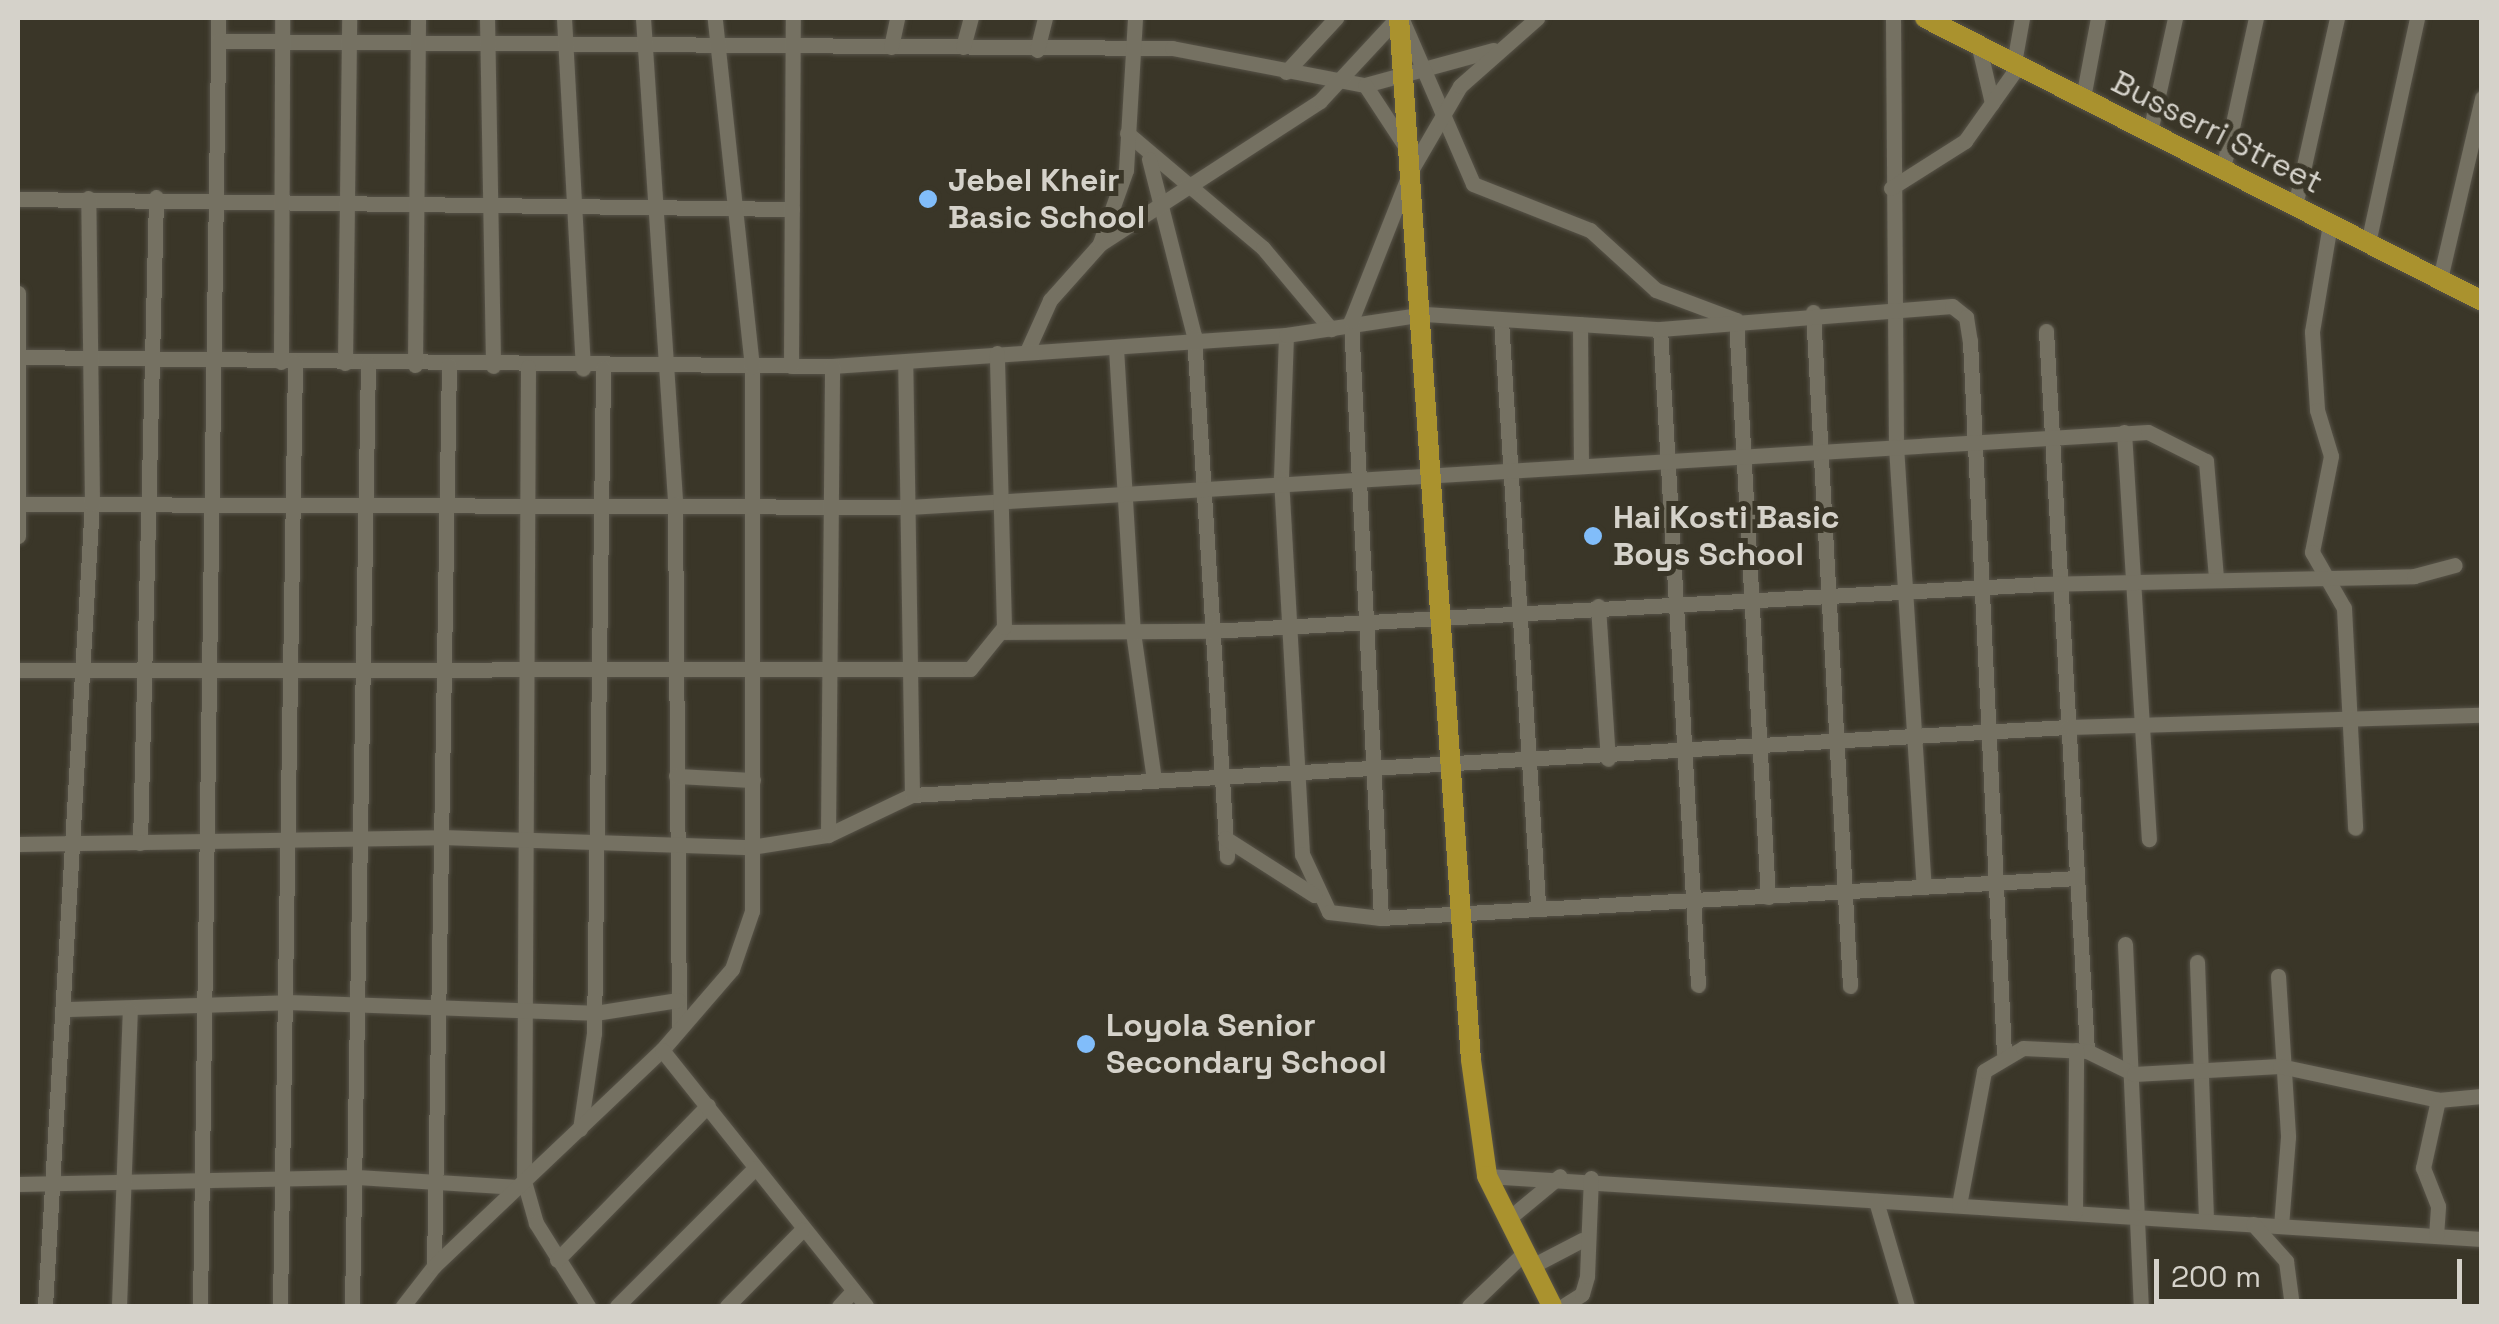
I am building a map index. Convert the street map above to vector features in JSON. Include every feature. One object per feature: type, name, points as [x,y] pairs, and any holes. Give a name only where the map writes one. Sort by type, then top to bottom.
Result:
[{"type":"main road","points":[[1399,18],[1425,314],[1458,913],[1487,1176],[1552,1306]]},
{"type":"main road","name":"Busserri Street","points":[[1936,20],[2482,301]]},
{"type":"street","points":[[200,1306],[211,841],[213,504],[219,361],[215,196],[218,18]]},
{"type":"street","points":[[280,1306],[286,1179],[292,671],[288,362],[281,198],[282,18]]},
{"type":"street","points":[[345,363],[349,18]]},
{"type":"street","points":[[415,364],[418,18]]},
{"type":"street","points":[[487,18],[493,366]]},
{"type":"street","points":[[564,18],[584,368]]},
{"type":"street","points":[[643,18],[654,209],[669,370],[674,504],[680,1026]]},
{"type":"street","points":[[403,1306],[434,1266],[662,1050],[743,949],[751,848],[757,507],[752,367],[730,210],[715,18]]},
{"type":"street","points":[[791,366],[793,18]]},
{"type":"street","points":[[892,47],[897,18]]},
{"type":"street","points":[[963,47],[971,18]]},
{"type":"street","points":[[1037,50],[1044,18]]},
{"type":"street","points":[[1100,244],[1122,191],[1127,51],[1135,18]]},
{"type":"street","points":[[1286,72],[1336,18]]},
{"type":"street","points":[[1028,349],[1050,300],[1100,244],[1341,83],[1399,18],[1428,72],[1473,184],[1590,230],[1656,290],[1736,320]]},
{"type":"street","points":[[1381,918],[1351,322],[1409,161],[1493,50],[1537,18]]},
{"type":"street","points":[[1894,18],[1891,188],[1896,446],[1924,886]]},
{"type":"street","points":[[1891,188],[1965,140],[2017,64],[2022,18]]},
{"type":"street","points":[[2083,98],[2098,18]]},
{"type":"street","points":[[2150,132],[2175,18]]},
{"type":"street","points":[[2223,169],[2256,18]]},
{"type":"street","points":[[2295,206],[2337,18]]},
{"type":"street","points":[[2368,243],[2417,18]]},
{"type":"street","points":[[218,41],[645,40],[794,49],[1172,48],[1366,86],[1402,81],[1493,50]]},
{"type":"street","points":[[1978,44],[1992,103]]},
{"type":"street","points":[[1366,86],[1409,161]]},
{"type":"street","points":[[2440,280],[2482,98]]},
{"type":"street","points":[[1127,133],[1149,159],[1263,248],[1331,330]]},
{"type":"street","points":[[1149,159],[1194,336],[1218,780],[1227,857]]},
{"type":"street","points":[[18,199],[215,196],[654,209],[792,209]]},
{"type":"street","points":[[140,842],[159,361],[156,197]]},
{"type":"street","points":[[44,1306],[68,1009],[69,846],[84,668],[92,504],[95,360],[88,198]]},
{"type":"street","points":[[2295,574],[2312,552],[2331,456],[2317,410],[2312,332],[2330,224]]},
{"type":"street","points":[[18,293],[18,536]]},
{"type":"street","points":[[19,357],[669,370],[832,366],[1028,349],[1116,348],[1194,336],[1286,334],[1425,314],[1660,329],[1813,312],[1952,306],[1966,317],[2001,881],[2004,1053],[1974,1100],[1960,1205]]},
{"type":"street","points":[[1813,312],[1824,452],[1828,598],[1848,892],[1850,986]]},
{"type":"street","points":[[1502,320],[1521,612],[1525,762],[1538,904]]},
{"type":"street","points":[[1736,320],[1768,897]]},
{"type":"street","points":[[1580,324],[1580,464]]},
{"type":"street","points":[[1660,329],[1689,902],[1698,985]]},
{"type":"street","points":[[2046,331],[2082,1050],[2075,1212]]},
{"type":"street","points":[[1286,334],[1281,478],[1299,778],[1314,895]]},
{"type":"street","points":[[1116,348],[1133,632],[1154,779]]},
{"type":"street","points":[[18,670],[442,672],[674,668],[832,674],[974,667],[1003,632],[1004,503],[997,353]]},
{"type":"street","points":[[906,362],[912,795]]},
{"type":"street","points":[[352,1306],[368,672],[368,364]]},
{"type":"street","points":[[434,1266],[440,1178],[437,1010],[449,365]]},
{"type":"street","points":[[828,835],[832,366]]},
{"type":"street","points":[[528,367],[519,1010],[521,1184],[557,1260],[588,1306]]},
{"type":"street","points":[[580,1129],[594,1014],[600,842],[603,368]]},
{"type":"street","points":[[18,504],[909,507],[1124,494],[1281,478],[1824,452],[1974,438],[2124,432],[2171,438],[2206,461],[2216,577]]},
{"type":"street","points":[[2124,432],[2147,724],[2149,839]]},
{"type":"street","points":[[2312,552],[2344,608],[2355,828]]},
{"type":"street","points":[[1003,632],[1289,628],[1598,606],[1674,606],[1982,587],[2295,574],[2414,576],[2455,565]]},
{"type":"street","points":[[1189,632],[1210,602]]},
{"type":"street","points":[[1598,606],[1608,758]]},
{"type":"street","points":[[18,844],[442,837],[751,848],[828,835],[912,795],[1154,779],[1299,778],[2068,727],[2482,715]]},
{"type":"street","points":[[676,776],[753,780]]},
{"type":"street","points":[[1225,838],[1314,895],[1342,918],[1458,913],[1538,904],[1689,902],[2076,878]]},
{"type":"street","points":[[2125,944],[2134,1074],[2141,1306]]},
{"type":"street","points":[[2198,962],[2206,1221]]},
{"type":"street","points":[[2278,976],[2280,1066],[2288,1137],[2281,1226]]},
{"type":"street","points":[[68,1009],[287,1002],[594,1014],[678,1000]]},
{"type":"street","points":[[119,1306],[130,1010]]},
{"type":"street","points":[[662,1050],[866,1306]]},
{"type":"street","points":[[2004,1053],[2082,1050],[2134,1074],[2280,1066],[2438,1100],[2482,1096]]},
{"type":"street","points":[[2436,1236],[2438,1206],[2424,1168],[2438,1100]]},
{"type":"street","points":[[557,1260],[708,1105]]},
{"type":"street","points":[[617,1306],[756,1168]]},
{"type":"street","points":[[1487,1176],[1560,1176],[1876,1201],[2137,1213],[2482,1239]]},
{"type":"street","points":[[1508,1219],[1560,1176]]},
{"type":"street","points":[[18,1184],[52,1177],[126,1181],[358,1177],[521,1184]]},
{"type":"street","points":[[1562,1306],[1582,1294],[1582,1240],[1591,1178]]},
{"type":"street","points":[[1876,1201],[1907,1306]]},
{"type":"street","points":[[2253,1224],[2286,1261],[2292,1306]]},
{"type":"street","points":[[727,1306],[802,1230]]},
{"type":"street","points":[[1469,1306],[1529,1259],[1582,1240]]},
{"type":"street","points":[[839,1306],[852,1291]]},
{"type":"place","name":"Jebel Kheir Basic School","points":[[928,199]]},
{"type":"place","name":"Hai Kosti Basic Boys School","points":[[1593,536]]},
{"type":"place","name":"Loyola Senior Secondary School","points":[[1086,1044]]}]
